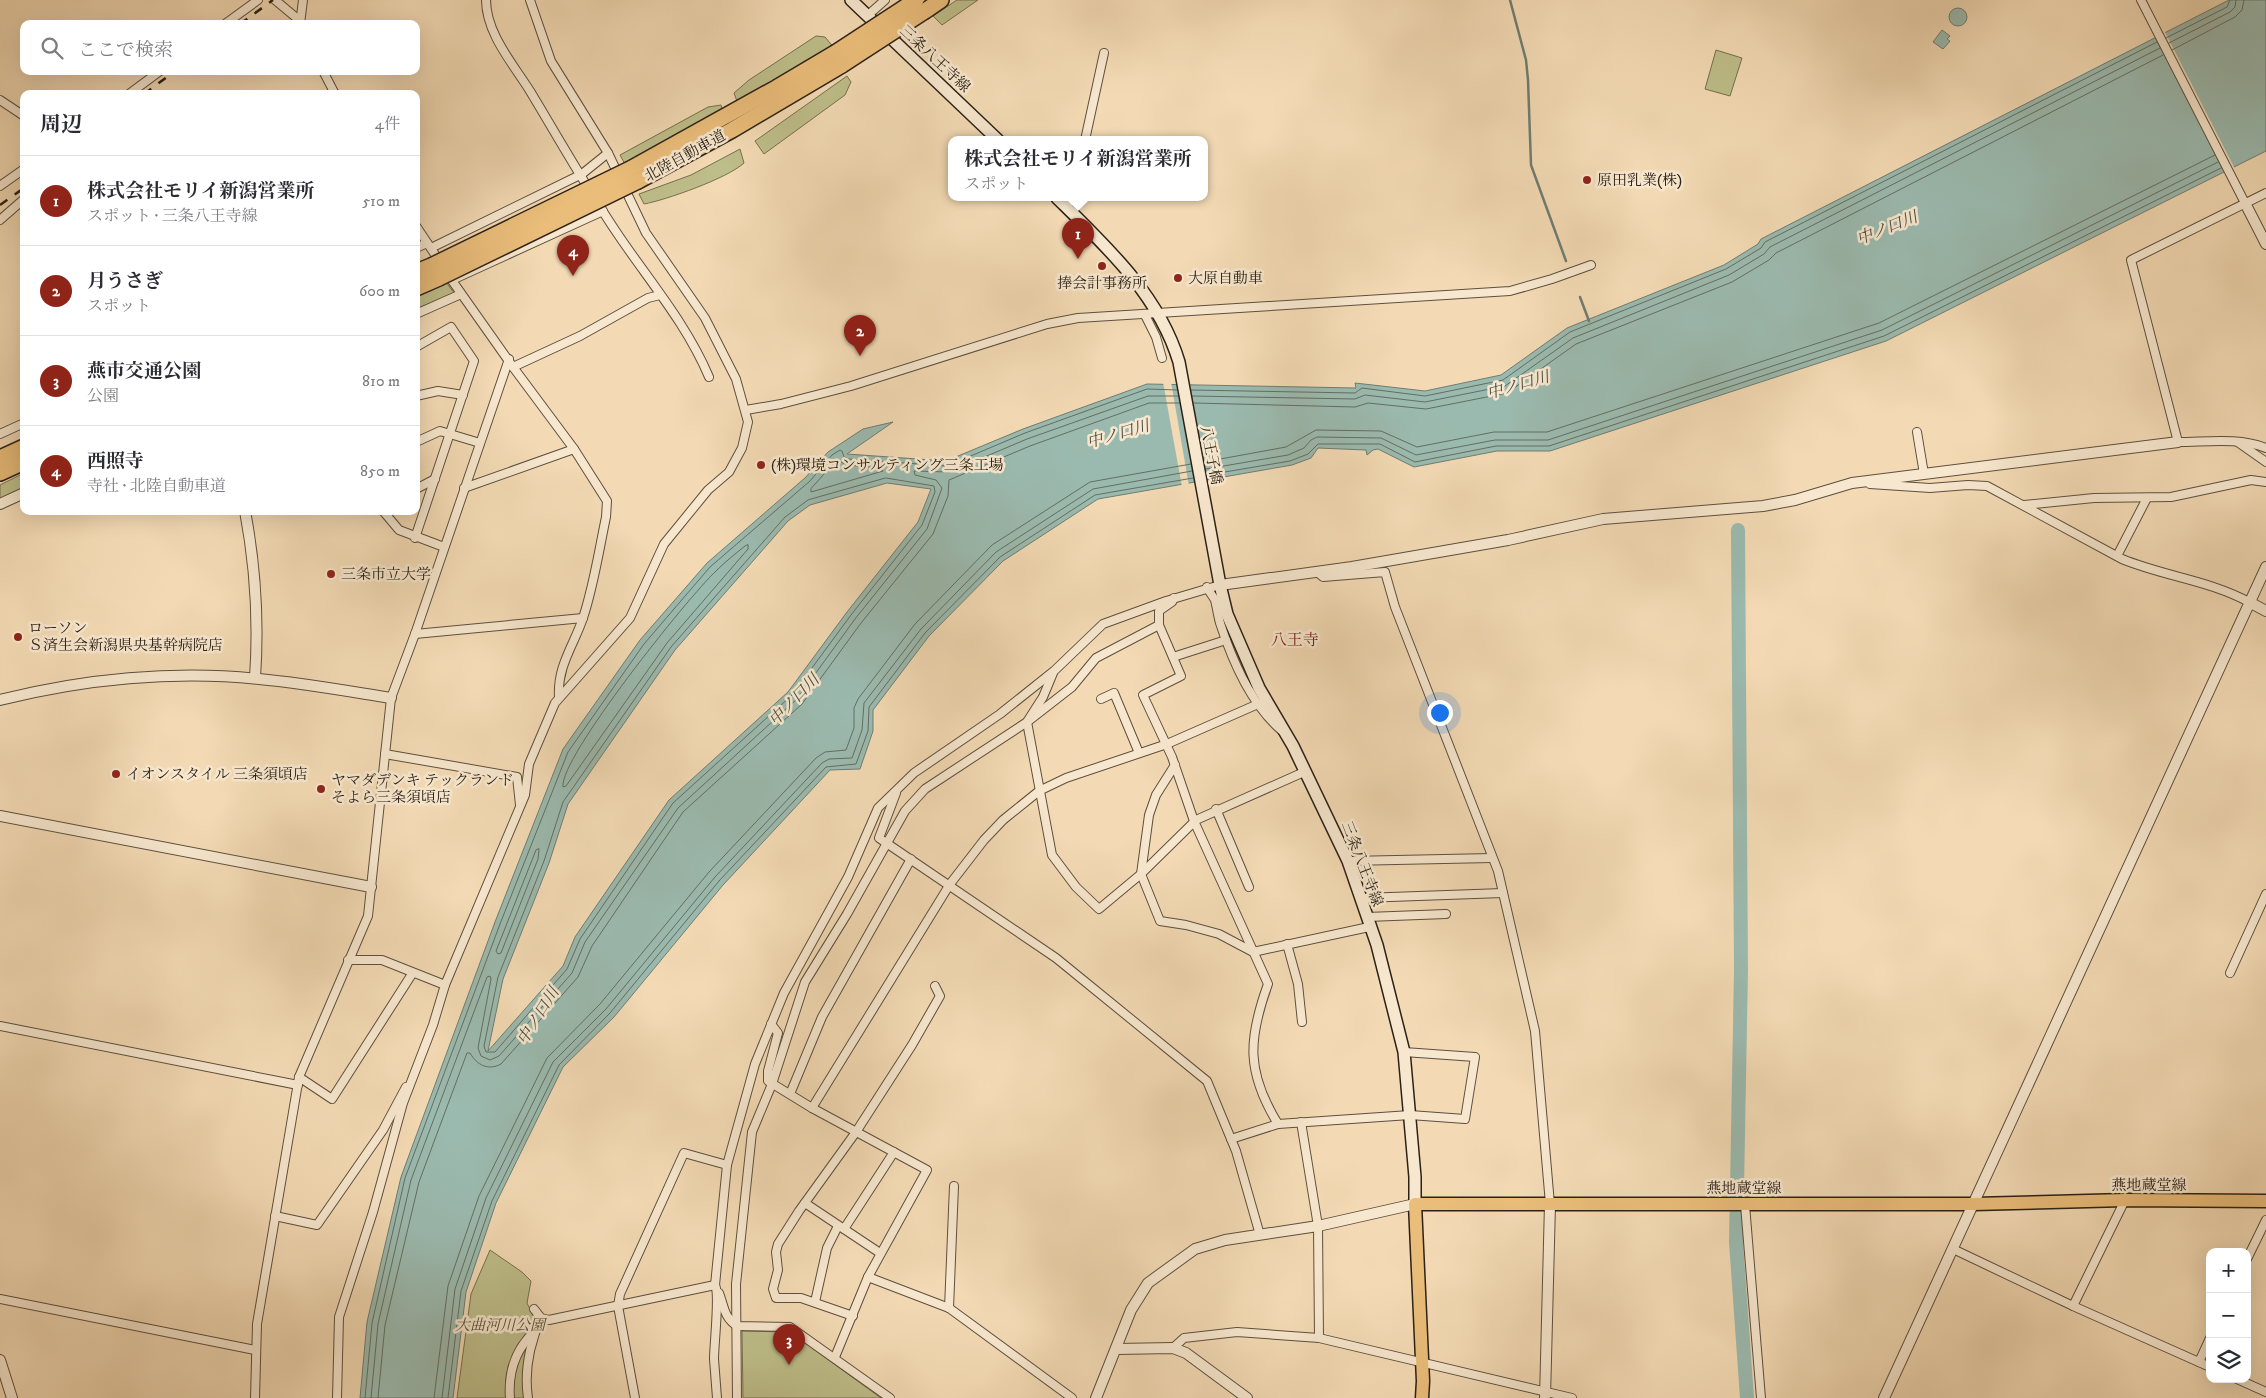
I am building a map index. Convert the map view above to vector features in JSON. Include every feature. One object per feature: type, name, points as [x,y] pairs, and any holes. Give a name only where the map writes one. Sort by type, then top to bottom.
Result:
[{"type":"highway","name":"北陸自動車道","points":[[420,286],[634,175],[717,139],[921,5],[941,0]]},
{"type":"highway","name":"北陸自動車道","points":[[420,272],[441,275]]},
{"type":"highway","points":[[0,458],[20,449]]},
{"type":"highway","points":[[0,473],[20,464]]},
{"type":"main road","name":"三条八王寺線","points":[[851,0],[994,136]]},
{"type":"main road","points":[[1069,202],[1159,312]]},
{"type":"main road","name":"八王子橋","points":[[1159,312],[1172,337],[1179,362],[1214,554]]},
{"type":"main road","name":"三条八王寺線","points":[[1214,554],[1227,614],[1259,688],[1286,734],[1348,861],[1377,945],[1404,1052],[1415,1204]]},
{"type":"main road","name":"燕地蔵堂線","points":[[1415,1204],[1974,1204],[2125,1200],[2266,1201]]},
{"type":"main road","points":[[1415,1204],[1423,1381],[1422,1398]]},
{"type":"street","points":[[230,20],[258,0]]},
{"type":"street","points":[[275,0],[298,20]]},
{"type":"street","points":[[300,20],[303,0]]},
{"type":"street","points":[[486,0],[486,12],[504,50],[603,211],[660,295],[684,326],[709,377]]},
{"type":"street","points":[[337,1398],[339,1317],[373,1212],[412,1078],[433,1026],[445,985],[525,795],[529,764],[559,697],[630,618],[664,544],[708,490],[730,472],[742,448],[748,422],[736,379],[705,318],[646,233],[608,153],[550,62],[530,0]]},
{"type":"street","points":[[867,16],[885,0]]},
{"type":"street","points":[[2141,0],[2266,244]]},
{"type":"street","points":[[1086,136],[1104,53]]},
{"type":"street","points":[[134,90],[155,75]]},
{"type":"street","points":[[325,75],[333,90]]},
{"type":"street","points":[[0,100],[20,113]]},
{"type":"street","points":[[420,247],[429,246],[582,174],[608,153]]},
{"type":"street","points":[[0,186],[20,172]]},
{"type":"street","points":[[2178,442],[2132,260],[2266,192]]},
{"type":"street","points":[[0,220],[20,203]]},
{"type":"street","points":[[441,275],[603,211]]},
{"type":"street","points":[[420,232],[429,246],[441,275],[461,294],[574,449],[606,501],[606,517],[583,618],[562,664],[558,682],[559,697]]},
{"type":"street","points":[[746,410],[781,404],[851,386],[1047,324],[1078,318],[1510,291],[1591,265]]},
{"type":"street","points":[[420,312],[461,294]]},
{"type":"street","points":[[513,367],[580,336],[648,298],[660,295]]},
{"type":"street","points":[[1145,315],[1156,337],[1162,358]]},
{"type":"street","points":[[415,538],[474,361],[451,327],[420,345]]},
{"type":"street","points":[[255,1398],[257,1324],[298,1081],[368,916],[390,698],[415,634],[508,359]]},
{"type":"street","points":[[420,395],[438,391],[463,395]]},
{"type":"street","points":[[0,434],[20,425]]},
{"type":"street","points":[[1917,432],[1924,474]]},
{"type":"street","points":[[420,440],[434,433],[450,434],[480,443]]},
{"type":"street","points":[[717,1398],[714,1360],[715,1314],[726,1166],[755,1064],[784,993],[848,878],[878,808],[914,773],[1000,714],[1054,671],[1103,624],[1207,587],[1317,572],[1508,540],[1604,519],[1712,511],[1795,500],[1852,483],[2178,442],[2255,443],[2266,448]]},
{"type":"street","points":[[2237,442],[2266,462]]},
{"type":"street","points":[[464,488],[574,449]]},
{"type":"street","points":[[420,487],[435,479]]},
{"type":"street","points":[[2024,505],[2094,498],[2171,497],[2251,480],[2266,482]]},
{"type":"street","points":[[1852,483],[1930,488],[1980,485],[2024,505],[2117,556],[2141,567],[2226,590],[2266,611]]},
{"type":"street","points":[[0,504],[20,495]]},
{"type":"street","points":[[2117,556],[2146,498]]},
{"type":"street","points":[[246,515],[253,552],[257,604],[255,678]]},
{"type":"street","points":[[386,515],[399,530],[415,538],[444,547]]},
{"type":"street","points":[[1884,1398],[2266,567]]},
{"type":"street","points":[[1317,572],[1323,576],[1385,572],[1395,607],[1498,871],[1535,1031],[1550,1204],[1545,1395]]},
{"type":"street","points":[[1207,587],[1214,599],[1226,640],[1243,678],[1271,722],[1286,734]]},
{"type":"street","points":[[1174,598],[1172,602],[1159,611],[1159,625],[1181,676],[1143,696],[1167,744],[1194,821],[1268,984],[1257,1014],[1252,1052],[1267,1107],[1278,1124]]},
{"type":"street","points":[[415,634],[583,618]]},
{"type":"street","points":[[737,1398],[736,1284],[752,1132],[772,1084],[805,982],[905,811],[925,789],[1027,722],[1072,687],[1096,658],[1159,625]]},
{"type":"street","points":[[1173,657],[1226,640]]},
{"type":"street","points":[[1054,671],[1042,697],[1027,722],[1039,790],[1052,855],[1076,887],[1099,909],[1141,874],[1194,821],[1216,809],[1304,772]]},
{"type":"street","points":[[0,700],[64,686],[132,678],[217,676],[255,678],[390,698]]},
{"type":"street","points":[[1101,699],[1114,693],[1139,753]]},
{"type":"street","points":[[812,1108],[950,884],[984,840],[1020,805],[1039,790],[1066,778],[1167,744],[1258,704]]},
{"type":"street","points":[[385,754],[517,777],[520,807]]},
{"type":"street","points":[[1175,765],[1156,795],[1149,815],[1141,874],[1160,921],[1186,925],[1219,934],[1253,952],[1368,922],[1446,914]]},
{"type":"street","points":[[897,791],[879,838],[950,884],[1056,958],[1207,1081],[1231,1139],[1260,1235]]},
{"type":"street","points":[[1216,809],[1249,887]]},
{"type":"street","points":[[0,816],[371,887]]},
{"type":"street","points":[[1348,861],[1492,858]]},
{"type":"street","points":[[790,1094],[822,1017],[911,860]]},
{"type":"street","points":[[1362,898],[1502,893]]},
{"type":"street","points":[[2230,973],[2266,894]]},
{"type":"street","points":[[1287,944],[1298,984],[1302,1022]]},
{"type":"street","points":[[348,960],[382,960],[412,974],[445,985]]},
{"type":"street","points":[[0,1026],[298,1081],[332,1099],[412,974]]},
{"type":"street","points":[[853,1316],[800,1298],[776,1298],[773,1289],[778,1270],[776,1252],[778,1244],[856,1132],[912,1045],[940,996],[936,986]]},
{"type":"street","points":[[771,1024],[778,1033],[768,1072],[768,1081],[812,1108],[926,1170],[868,1277],[835,1358]]},
{"type":"street","points":[[1231,1139],[1278,1124],[1301,1122],[1410,1115],[1465,1119],[1475,1057],[1404,1052]]},
{"type":"street","points":[[275,1216],[317,1225],[383,1130],[399,1096],[412,1078]]},
{"type":"street","points":[[1301,1122],[1318,1226],[1318,1338]]},
{"type":"street","points":[[815,1302],[827,1248],[894,1152]]},
{"type":"street","points":[[635,1398],[618,1306],[620,1294],[684,1153],[726,1166]]},
{"type":"street","points":[[949,1308],[954,1186]]},
{"type":"street","points":[[2073,1306],[2125,1200]]},
{"type":"street","points":[[805,1203],[880,1253]]},
{"type":"street","points":[[1096,1398],[1131,1310],[1148,1283],[1195,1249],[1225,1240],[1318,1226],[1415,1204]]},
{"type":"street","points":[[1745,1204],[1760,1398]]},
{"type":"street","points":[[2251,1251],[2266,1220]]},
{"type":"street","points":[[1953,1250],[2206,1365]]},
{"type":"street","points":[[868,1277],[949,1308],[1072,1398]]},
{"type":"street","points":[[717,1288],[726,1316],[737,1326],[790,1327],[890,1398]]},
{"type":"street","points":[[534,1308],[541,1318],[549,1320],[717,1288]]},
{"type":"street","points":[[0,1299],[255,1350]]},
{"type":"street","points":[[528,1398],[526,1376],[536,1330],[541,1318]]},
{"type":"street","points":[[510,1398],[509,1387],[512,1364],[527,1338],[536,1330]]},
{"type":"street","points":[[1173,1348],[1184,1338],[1237,1332],[1318,1338],[1421,1361],[1545,1395],[1572,1398]]},
{"type":"street","points":[[2199,1362],[2206,1347]]},
{"type":"street","points":[[1117,1349],[1173,1348],[1186,1353],[1247,1398]]},
{"type":"street","points":[[0,1360],[12,1398]]},
{"type":"street","points":[[2246,1383],[2266,1392]]},
{"type":"green space","points":[[957,0],[978,0],[942,25],[933,16]]},
{"type":"green space","points":[[816,36],[825,37],[835,49],[738,104],[734,93],[749,80]]},
{"type":"green space","points":[[1716,50],[1742,58],[1730,96],[1705,89]]},
{"type":"green space","points":[[847,76],[851,82],[845,95],[764,154],[755,141]]},
{"type":"green space","points":[[721,105],[723,112],[626,166],[620,155],[708,107]]},
{"type":"green space","points":[[740,149],[744,163],[736,169],[696,188],[644,204],[639,194],[691,175]]},
{"type":"green space","points":[[446,282],[454,293],[420,307],[420,295],[432,290],[434,286]]},
{"type":"green space","points":[[20,475],[20,489],[0,500],[0,485]]},
{"type":"green space","name":"大曲河川公園","points":[[490,1250],[522,1272],[531,1281],[527,1303],[536,1322],[525,1369],[525,1398],[457,1398],[471,1294]]},
{"type":"green space","points":[[742,1331],[790,1332],[881,1398],[743,1398]]},
{"type":"water","name":"中ノ口川","points":[[2229,0],[2266,0],[2266,151],[1886,341],[1550,451],[1497,451],[1414,467],[1378,449],[1373,450],[1367,455],[1366,450],[1318,448],[1311,458],[1292,465],[1098,499],[1003,561],[929,636],[873,710],[873,731],[860,769],[830,770],[723,885],[614,1017],[563,1067],[496,1203],[466,1292],[453,1398],[360,1398],[367,1322],[401,1177],[495,922],[563,749],[640,640],[707,563],[806,477],[828,452],[863,429],[893,422],[847,454],[946,461],[1023,429],[1147,384],[1356,388],[1355,383],[1425,391],[1501,375],[1567,328],[1724,265],[1758,244],[1761,239]],"holes":[[[887,483],[931,489],[918,522],[847,612],[788,692],[669,800],[575,937],[563,966],[488,1051],[503,979],[549,863],[568,804],[675,650],[788,521],[810,505]]]},
{"type":"water","points":[[1958,8],[1964,11],[1967,17],[1964,23],[1958,26],[1952,23],[1949,17],[1952,11]]},
{"type":"water","points":[[1942,30],[1950,36],[1947,39],[1950,41],[1943,49],[1933,42]]},
{"type":"pier","points":[[2164,30],[2235,169],[2225,174],[2154,35]]},
{"type":"pier","points":[[1163,382],[1171,382],[1189,486],[1182,487]]},
{"type":"waterway","points":[[1510,0],[1526,60],[1531,165],[1566,261]]},
{"type":"waterway","points":[[1580,297],[1589,321]]},
{"type":"waterway","points":[[1738,530],[1741,970],[1736,1242],[1747,1398]]},
{"type":"railway","points":[[246,20],[273,0]]},
{"type":"railway","points":[[149,90],[170,75]]},
{"type":"railway","points":[[0,205],[20,191]]},
{"type":"place","name":"原田乳業(株)","points":[[1587,180]]},
{"type":"place","name":"株式会社モリイ新潟営業所","points":[[1078,259]]},
{"type":"place","name":"捧会計事務所","points":[[1102,266]]},
{"type":"place","name":"西照寺","points":[[573,276]]},
{"type":"place","name":"大原自動車","points":[[1178,278]]},
{"type":"place","name":"月うさぎ","points":[[860,356]]},
{"type":"place","name":"(株)環境コンサルティング三条工場","points":[[761,465]]},
{"type":"place","name":"三条市立大学","points":[[331,574]]},
{"type":"place","name":"ローソン Ｓ済生会新潟県央基幹病院店","points":[[18,637]]},
{"type":"place","name":"イオンスタイル 三条須頃店","points":[[116,774]]},
{"type":"place","name":"ヤマダデンキ テックランド そよら三条須頃店","points":[[321,789]]},
{"type":"place","name":"燕市交通公園","points":[[789,1365]]},
{"type":"district","name":"八王寺","points":[[1295,640]]}]
